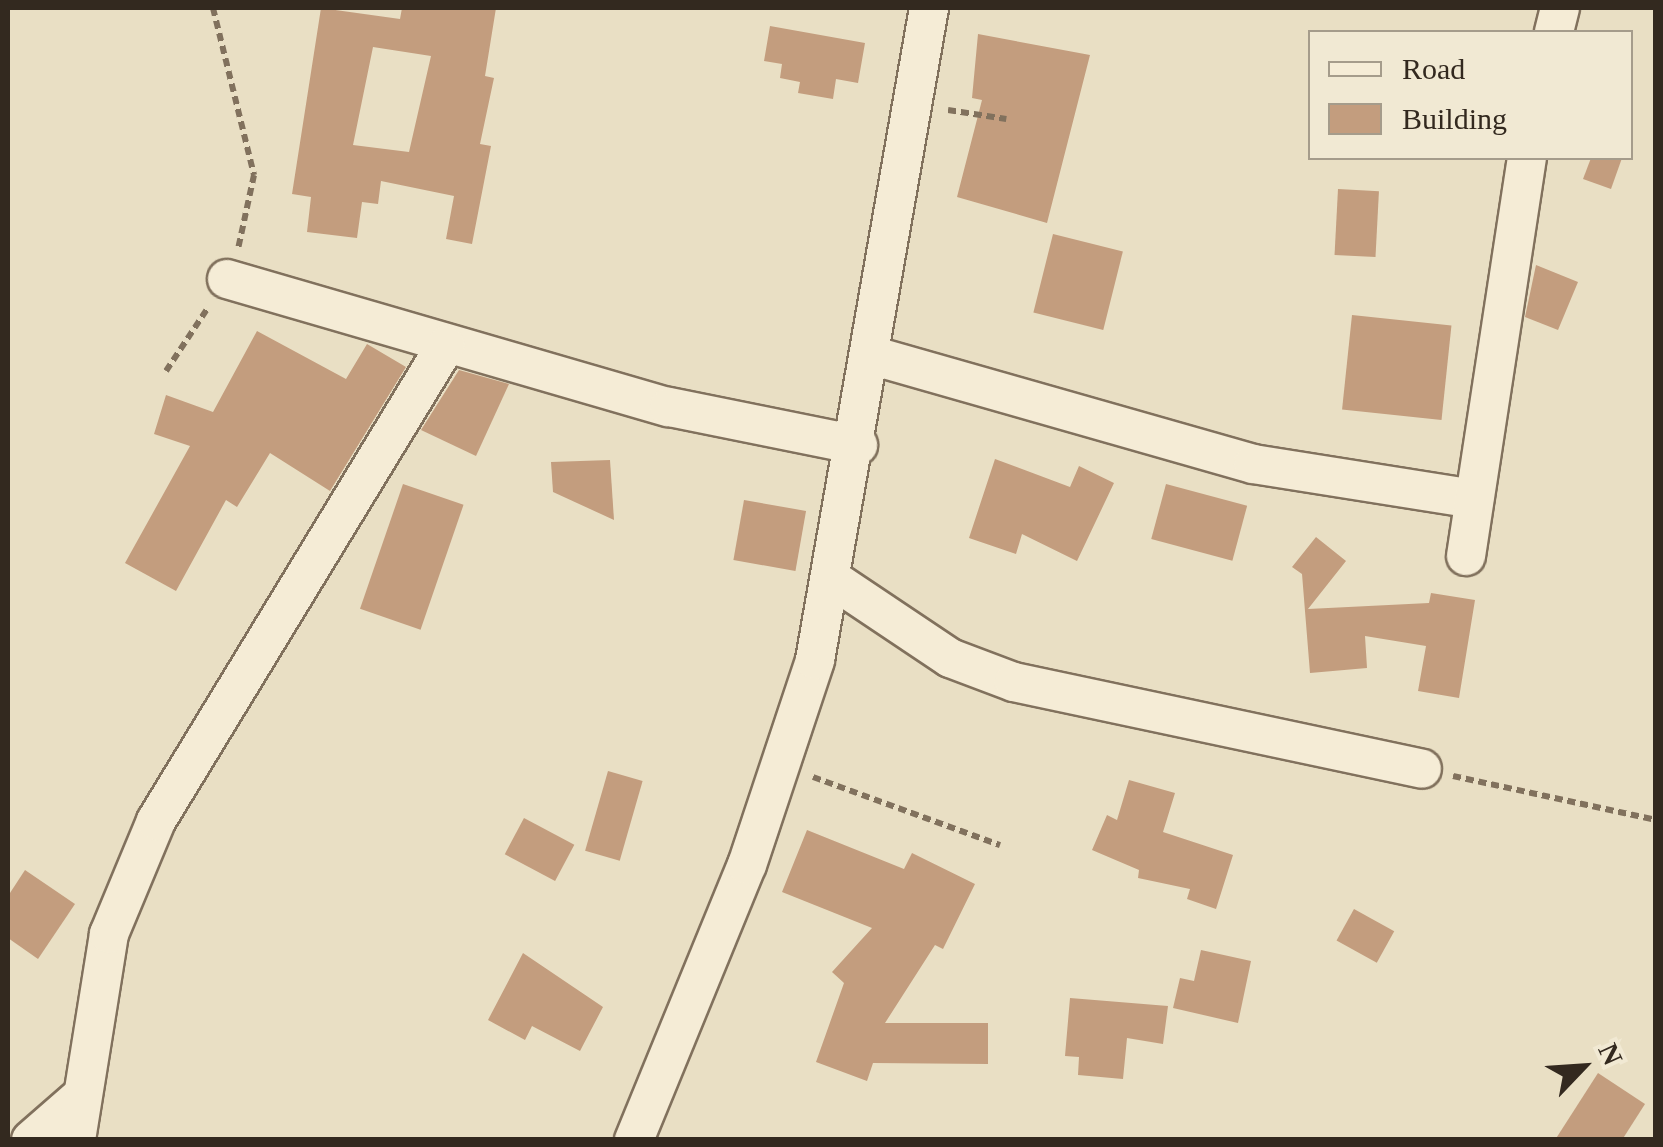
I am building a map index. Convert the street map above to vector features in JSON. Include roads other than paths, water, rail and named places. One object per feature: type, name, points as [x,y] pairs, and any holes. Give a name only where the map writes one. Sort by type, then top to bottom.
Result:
[{"type":"street","points":[[634,1140],[784,766],[834,581],[929,8]]},
{"type":"street","points":[[1466,556],[1527,160]]},
{"type":"street","points":[[228,278],[446,345],[670,407],[858,445]]},
{"type":"street","points":[[76,1140],[78,1099],[108,934],[156,821],[446,345]]},
{"type":"street","points":[[874,356],[1252,464],[1474,498]]},
{"type":"street","points":[[834,581],[950,658],[1014,682],[1422,769]]},
{"type":"street","points":[[31,1140],[78,1099]]}]
